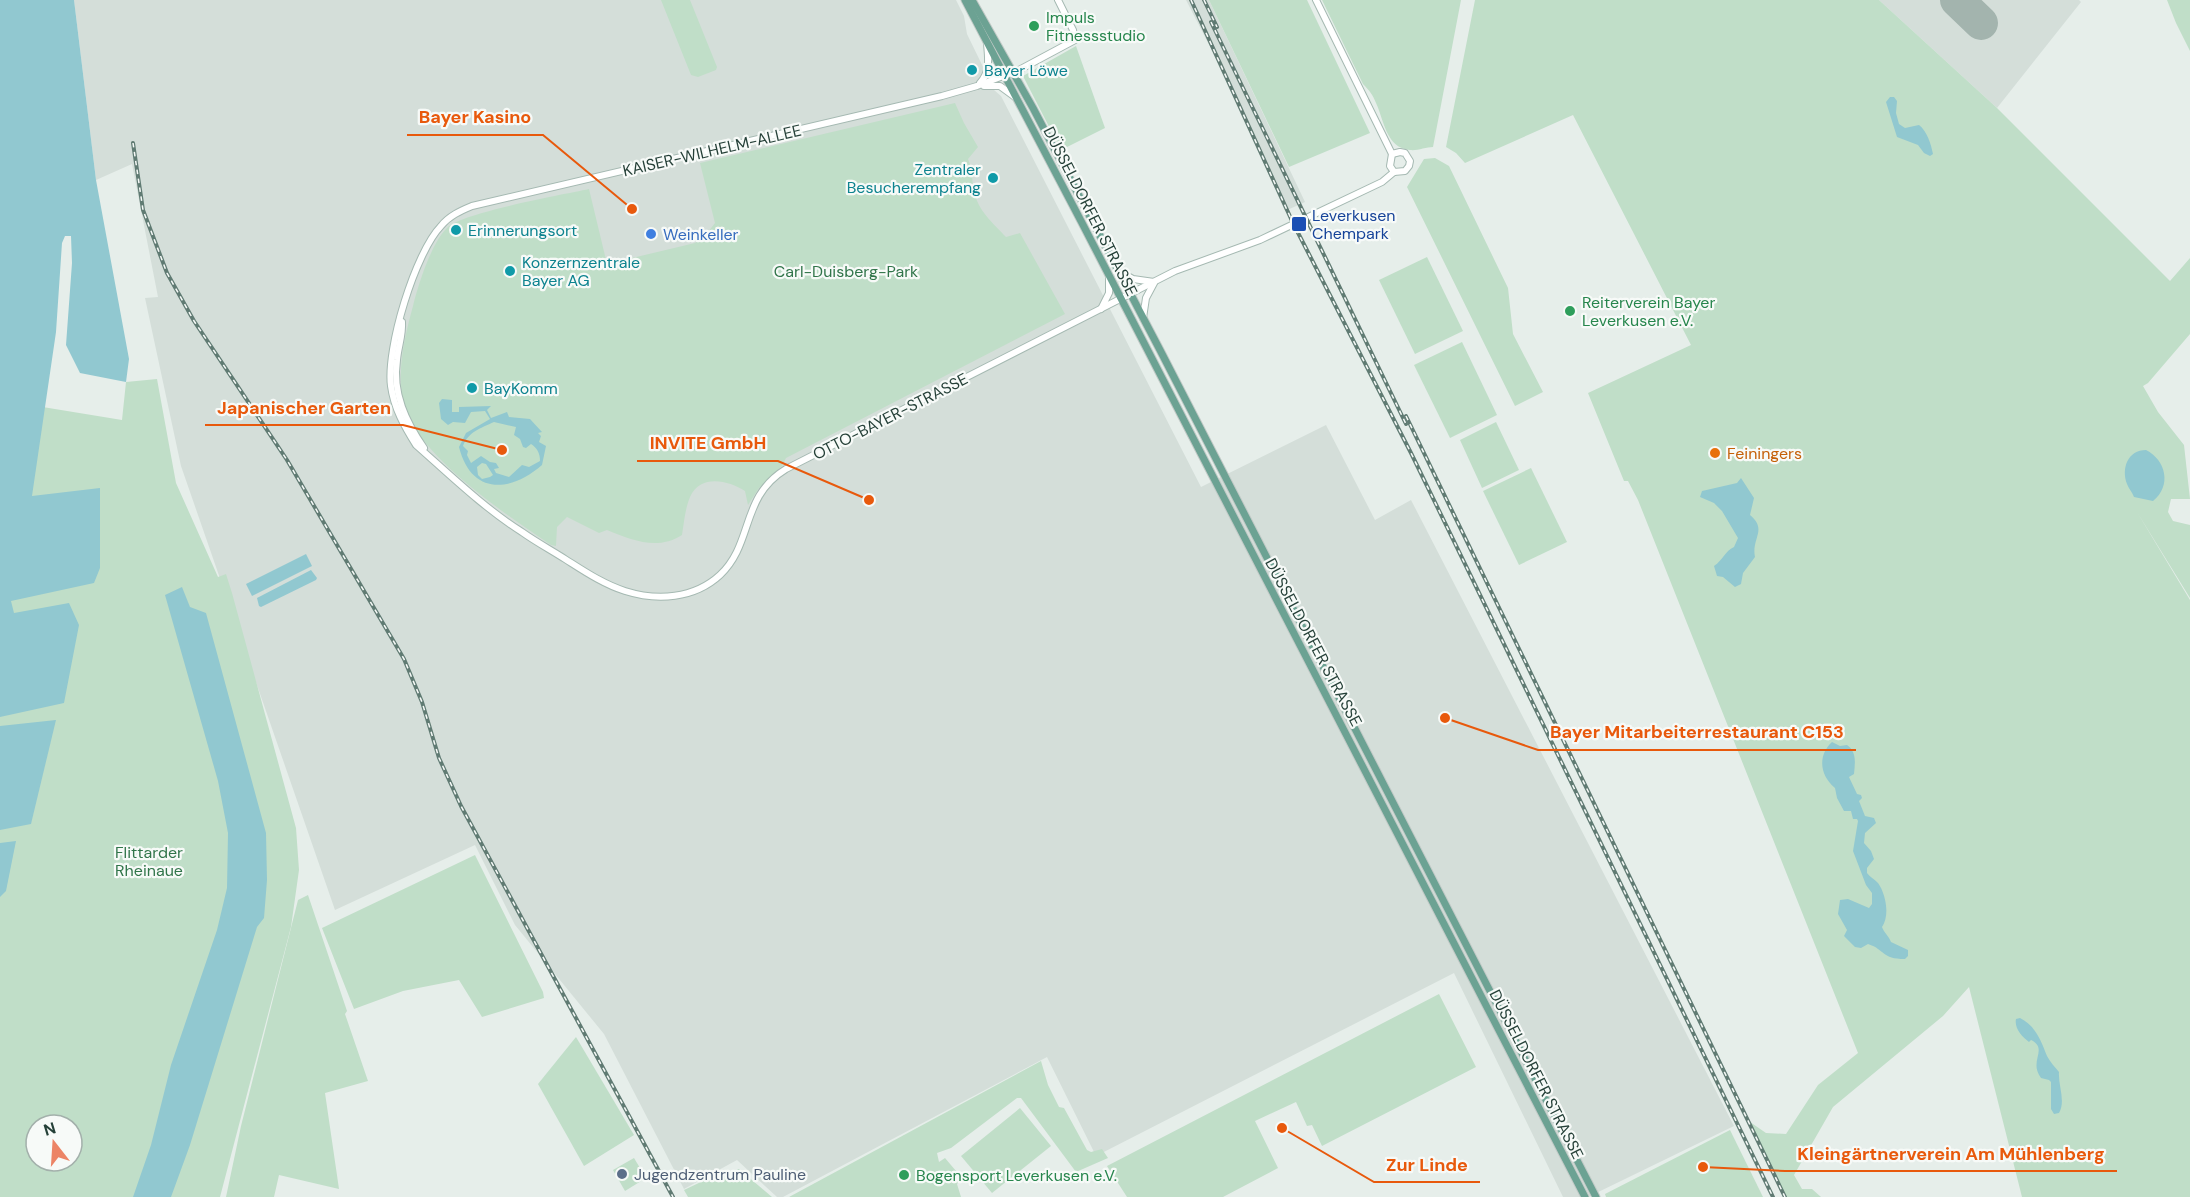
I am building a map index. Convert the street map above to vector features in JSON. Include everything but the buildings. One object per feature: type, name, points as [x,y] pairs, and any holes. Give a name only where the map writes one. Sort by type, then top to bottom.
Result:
[{"type":"main road","points":[[965,0],[1005,75]]},
{"type":"main road","name":"DÜSSELDORFER STRASSE","points":[[972,0],[1013,72],[1131,294],[1596,1197]]},
{"type":"main road","name":"DÜSSELDORFER STRASSE","points":[[1005,75],[1585,1197]]},
{"type":"main road","points":[[1264,575],[1273,570]]},
{"type":"main road","points":[[1390,818],[1399,813]]},
{"type":"street","name":"KAISER-WILHELM-ALLEE","points":[[400,417],[391,384],[394,343],[410,287],[430,240],[441,225],[453,215],[471,206],[977,86],[1013,72],[1075,40],[1073,30],[1058,0]]},
{"type":"street","points":[[1316,0],[1392,154],[1390,166],[1395,172],[1405,171],[1410,161],[1405,153],[1392,154]]},
{"type":"street","points":[[977,86],[988,71],[987,42]]},
{"type":"street","points":[[977,86],[1006,88],[1019,101]]},
{"type":"street","name":"OTTO-BAYER-STRASSE","points":[[400,417],[416,445],[520,531],[598,579],[622,590],[640,595],[681,595],[707,585],[728,566],[738,549],[756,500],[780,473],[1193,263],[1260,240],[1382,182],[1395,172]]},
{"type":"street","points":[[1118,270],[1133,279],[1155,282],[1146,298],[1143,318]]},
{"type":"street","points":[[1101,310],[1109,293],[1109,274]]},
{"type":"street","name":"KAISER-WILHELM-ALLEE","points":[[402,315],[403,329],[396,363],[397,387],[405,417],[429,456]]},
{"type":"shaded area","points":[[74,0],[956,0],[964,16],[967,34],[985,71],[980,78],[1001,96],[1201,487],[1326,425],[1375,520],[1411,500],[1734,1126],[1588,1197],[1563,1197],[1454,973],[1096,1156],[1047,1057],[783,1197],[777,1197],[737,1160],[684,1189],[604,1034],[515,925],[475,845],[335,910],[181,466],[145,298],[158,297],[132,164],[96,180]]},
{"type":"shaded area","points":[[1186,0],[1209,0],[1305,202],[1285,211],[1222,70]]},
{"type":"shaded area","points":[[1879,0],[2079,0],[2081,2],[1997,108]]},
{"type":"green space","points":[[661,0],[690,0],[717,67],[716,70],[698,77],[691,75]]},
{"type":"green space","points":[[1209,0],[1307,0],[1370,133],[1289,167]]},
{"type":"green space","points":[[1322,0],[1461,0],[1433,147],[1410,150],[1402,148],[1391,139],[1374,98],[1363,84]]},
{"type":"green space","points":[[1475,0],[1879,0],[1997,108],[2170,281],[2190,258],[2190,334],[2143,386],[2158,412],[2184,445],[2190,499],[2171,499],[2168,512],[2173,521],[2190,525],[2190,598],[2137,512],[2190,600],[2190,1197],[2022,1197],[1969,987],[1943,1016],[1833,1107],[1794,1175],[1802,1189],[1812,1189],[1821,1197],[1786,1197],[1750,1122],[1766,1133],[1786,1134],[1818,1085],[1858,1053],[1638,500],[1628,481],[1624,481],[1588,393],[1691,345],[1573,115],[1465,163],[1456,153],[1446,147]]},
{"type":"green space","points":[[2167,0],[2190,0],[2190,51],[2176,23]]},
{"type":"green space","points":[[1076,46],[1105,128],[1061,150],[1023,76]]},
{"type":"green space","name":"Carl-Duisberg-Park","points":[[955,103],[978,147],[968,159],[979,205],[1006,237],[1020,233],[1065,314],[786,458],[782,466],[759,488],[748,505],[745,491],[731,484],[715,481],[700,485],[688,502],[682,535],[663,542],[644,542],[607,530],[599,533],[567,517],[557,527],[556,546],[551,545],[470,486],[450,469],[417,432],[407,413],[401,387],[406,332],[426,264],[436,242],[448,227],[458,221],[493,210],[589,189],[607,264],[695,243],[705,236],[715,223],[700,163]]},
{"type":"green space","points":[[1435,158],[1449,166],[1508,288],[1513,334],[1543,392],[1515,406],[1407,187],[1424,159]]},
{"type":"green space","points":[[1427,257],[1463,331],[1415,354],[1379,280]]},
{"type":"green space","points":[[1462,342],[1497,415],[1450,438],[1414,365]]},
{"type":"green space","name":"Flittarder Rheinaue","points":[[157,379],[176,483],[218,577],[226,574],[296,828],[299,870],[291,927],[220,1197],[0,1197],[0,400],[122,420],[126,382]]},
{"type":"green space","points":[[1496,422],[1519,470],[1482,488],[1460,440]]},
{"type":"green space","points":[[1531,468],[1567,542],[1519,565],[1483,491]]},
{"type":"green space","points":[[475,855],[544,998],[482,1017],[459,980],[403,991],[354,1009],[322,928]]},
{"type":"green space","points":[[308,895],[368,1081],[325,1093],[339,1189],[279,1175],[274,1197],[226,1197],[241,1126],[298,900]]},
{"type":"green space","points":[[1439,994],[1476,1067],[1322,1146],[1312,1125],[1307,1126],[1296,1102],[1255,1121],[1278,1168],[1223,1197],[1127,1197],[1107,1166]]},
{"type":"green space","points":[[576,1037],[634,1135],[584,1166],[538,1084]]},
{"type":"green space","points":[[1041,1061],[1048,1085],[1059,1107],[1064,1108],[1087,1150],[1091,1152],[1102,1149],[1108,1158],[1076,1172],[1021,1098],[1017,1098],[951,1148],[937,1153],[939,1162],[945,1158],[962,1178],[957,1184],[961,1197],[789,1197]]},
{"type":"green space","points":[[1020,1108],[1051,1146],[992,1193],[961,1156]]},
{"type":"green space","points":[[1730,1130],[1763,1197],[1606,1197],[1605,1194]]},
{"type":"green space","points":[[634,1158],[646,1178],[625,1191],[613,1170]]},
{"type":"green space","points":[[739,1169],[772,1197],[688,1197],[684,1190],[703,1181]]},
{"type":"water","points":[[0,0],[74,0],[96,180],[129,359],[126,382],[80,373],[66,345],[72,263],[71,236],[65,236],[62,243],[56,332],[32,496],[100,488],[100,568],[94,583],[11,601],[14,613],[69,603],[79,625],[64,703],[0,717]]},
{"type":"water","points":[[1890,97],[1894,97],[1897,101],[1896,113],[1899,124],[1905,128],[1919,125],[1930,142],[1933,154],[1930,156],[1924,153],[1918,145],[1897,137],[1886,102]]},
{"type":"water","points":[[442,399],[452,400],[452,412],[459,412],[459,407],[491,406],[487,410],[491,418],[507,412],[509,417],[530,419],[542,432],[538,433],[541,436],[539,442],[546,446],[542,465],[517,481],[493,484],[482,481],[465,463],[459,447],[466,433],[490,419],[485,411],[471,412],[465,423],[453,422],[448,425],[441,419],[439,403]],"holes":[[[494,422],[516,427],[514,435],[520,439],[523,447],[526,448],[531,444],[535,447],[540,461],[529,467],[522,465],[509,477],[496,473],[494,469],[499,468],[496,463],[481,456],[471,463],[467,455],[468,451],[463,446],[465,441],[476,431]],[[482,463],[486,464],[493,475],[482,479],[478,475],[477,467]]]},
{"type":"water","points":[[2146,450],[2158,460],[2164,474],[2163,488],[2153,501],[2134,497],[2125,478],[2126,466],[2130,457]]},
{"type":"water","points":[[1741,478],[1754,498],[1750,515],[1758,525],[1758,530],[1755,557],[1743,573],[1741,584],[1735,587],[1723,577],[1717,576],[1714,566],[1734,547],[1738,538],[1722,511],[1714,503],[1700,497],[1702,491],[1737,483]]},
{"type":"water","points":[[306,554],[312,566],[252,596],[246,584]]},
{"type":"water","points":[[311,570],[316,580],[259,606],[257,598]]},
{"type":"water","points":[[182,587],[190,607],[206,613],[266,833],[267,880],[264,918],[257,927],[190,1145],[171,1197],[133,1197],[151,1145],[171,1065],[217,930],[227,888],[228,833],[218,781],[165,595]]},
{"type":"water","points":[[56,720],[31,824],[0,830],[0,726]]},
{"type":"water","points":[[1832,742],[1840,746],[1847,745],[1854,754],[1854,774],[1849,777],[1857,794],[1861,795],[1862,798],[1859,801],[1865,816],[1874,818],[1876,823],[1865,833],[1864,843],[1874,859],[1867,868],[1867,873],[1878,883],[1885,899],[1886,917],[1882,927],[1891,942],[1908,950],[1908,956],[1905,959],[1887,956],[1868,944],[1861,948],[1855,947],[1844,936],[1847,930],[1838,914],[1840,900],[1848,899],[1869,908],[1872,904],[1872,893],[1866,885],[1853,851],[1858,821],[1853,819],[1851,811],[1844,811],[1835,788],[1823,771],[1824,753]]},
{"type":"water","points":[[16,841],[6,891],[0,897],[0,843]]},
{"type":"water","points":[[2020,1018],[2034,1030],[2048,1058],[2059,1072],[2062,1098],[2059,1113],[2054,1114],[2051,1109],[2051,1082],[2041,1078],[2036,1066],[2038,1047],[2031,1040],[2029,1042],[2026,1040],[2017,1029],[2016,1019]]},
{"type":"runway","points":[[1957,0],[1981,23]]},
{"type":"railway","points":[[1191,0],[1293,223],[1411,453],[1773,1197]]},
{"type":"railway","points":[[1204,0],[1217,27]]},
{"type":"railway","points":[[1211,22],[1406,424]]},
{"type":"railway","points":[[133,143],[143,210],[167,273],[194,321],[287,460],[404,659],[422,702],[439,758],[461,806],[673,1197]]},
{"type":"railway","points":[[1406,416],[1785,1197]]},
{"type":"place","name":"Impuls Fitnessstudio","points":[[1034,26]]},
{"type":"place","name":"Bayer Löwe","points":[[972,70]]},
{"type":"place","name":"Zentraler Besucherempfang","points":[[993,178]]},
{"type":"place","name":"Bayer Kasino","points":[[632,209]]},
{"type":"place","name":"Leverkusen Chempark","points":[[1299,224]]},
{"type":"place","name":"Erinnerungsort","points":[[456,230]]},
{"type":"place","name":"Weinkeller","points":[[651,234]]},
{"type":"place","name":"Konzernzentrale Bayer AG","points":[[510,271]]},
{"type":"place","name":"Reiterverein Bayer Leverkusen e.V.","points":[[1570,311]]},
{"type":"place","name":"BayKomm","points":[[472,388]]},
{"type":"place","name":"Japanischer Garten","points":[[502,450]]},
{"type":"place","name":"Feiningers","points":[[1715,453]]},
{"type":"place","name":"INVITE GmbH","points":[[869,500]]},
{"type":"place","name":"Bayer Mitarbeiterrestaurant C153","points":[[1445,718]]},
{"type":"place","name":"Zur Linde","points":[[1282,1128]]},
{"type":"place","name":"Kleingärtnerverein Am Mühlenberg","points":[[1703,1167]]},
{"type":"place","name":"Jugendzentrum Pauline","points":[[622,1174]]},
{"type":"place","name":"Bogensport Leverkusen e.V.","points":[[904,1175]]}]
